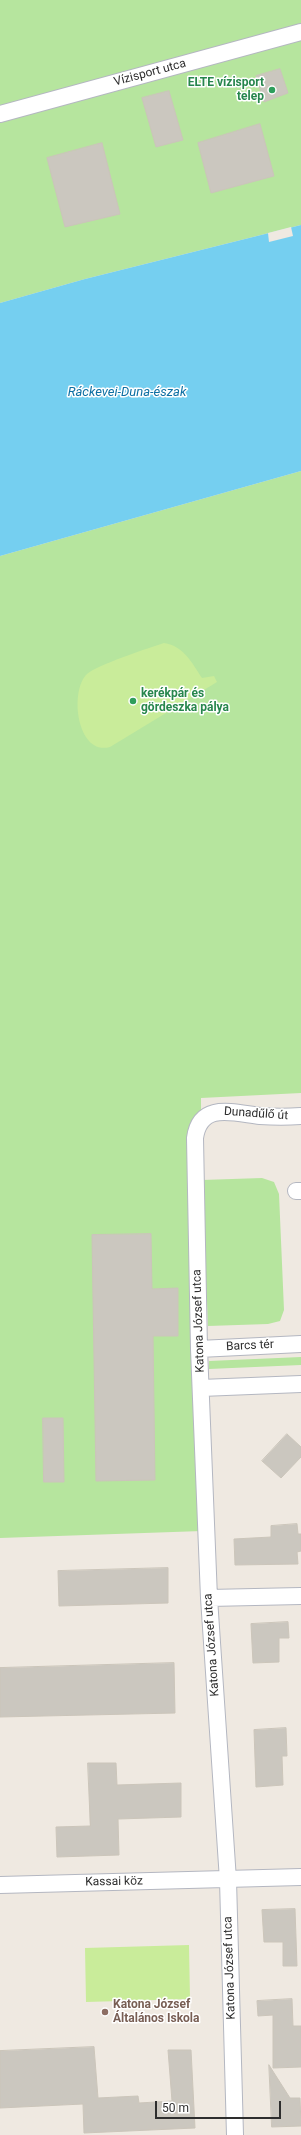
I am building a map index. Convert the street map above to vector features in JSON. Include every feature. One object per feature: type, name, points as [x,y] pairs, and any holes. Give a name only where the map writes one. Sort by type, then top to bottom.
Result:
[{"type":"street","name":"Vízisport utca","points":[[0,114],[301,32]]},
{"type":"street","name":"Dunadűlő út","points":[[195,1154],[196,1128],[202,1120],[212,1112],[221,1111],[263,1116],[301,1116]]},
{"type":"street","name":"Katona József utca","points":[[195,1154],[199,1349],[209,1598],[228,1880],[235,2135]]},
{"type":"street","name":"Barcs tér","points":[[199,1349],[301,1344]]},
{"type":"street","points":[[201,1388],[301,1384]]},
{"type":"street","points":[[209,1598],[301,1596]]},
{"type":"street","name":"Kassai köz","points":[[0,1884],[228,1880],[301,1877]]},
{"type":"green space","points":[[0,0],[301,0],[301,225],[85,279],[0,303]]},
{"type":"green space","points":[[301,471],[301,1093],[201,1098],[202,1531],[0,1538],[0,556]]},
{"type":"green space","name":"kerékpár és gördeszka pálya","points":[[164,643],[182,651],[191,661],[202,678],[214,676],[217,682],[110,747],[99,747],[90,742],[83,732],[79,720],[78,694],[81,682],[87,674],[111,662]]},
{"type":"green space","points":[[262,1178],[274,1182],[279,1194],[284,1310],[280,1321],[268,1324],[208,1326],[202,1180]]},
{"type":"green space","points":[[301,1357],[301,1365],[209,1369],[209,1361]]},
{"type":"green space","points":[[189,1945],[190,1999],[86,2002],[85,1948]]},
{"type":"water","name":"Ráckevei-Duna-észak","points":[[301,225],[301,471],[0,556],[0,303],[85,279]]},
{"type":"pier","points":[[291,227],[293,236],[269,242],[268,233]]},
{"type":"building","points":[[280,69],[288,93],[264,102],[256,76]]},
{"type":"building","points":[[169,91],[183,140],[156,147],[142,98]]},
{"type":"building","points":[[260,124],[274,176],[211,193],[198,143]]},
{"type":"building","points":[[102,143],[120,214],[65,227],[47,158]]},
{"type":"building","points":[[151,1234],[152,1289],[178,1288],[178,1336],[153,1336],[155,1480],[96,1481],[92,1235]]},
{"type":"building","points":[[43,1418],[63,1418],[64,1482],[44,1482]]},
{"type":"building","points":[[287,1434],[301,1447],[301,1457],[281,1478],[262,1461]]},
{"type":"building","points":[[297,1524],[298,1534],[301,1534],[301,1551],[297,1552],[298,1564],[235,1565],[234,1539],[271,1537],[271,1526]]},
{"type":"building","points":[[168,1568],[168,1603],[59,1606],[58,1571]]},
{"type":"building","points":[[288,1622],[289,1638],[279,1638],[279,1662],[253,1663],[251,1624]]},
{"type":"building","points":[[174,1663],[175,1713],[0,1717],[0,1668]]},
{"type":"building","points":[[286,1728],[287,1756],[282,1756],[283,1785],[256,1787],[254,1730]]},
{"type":"building","points":[[88,1763],[116,1763],[117,1785],[181,1783],[181,1817],[118,1819],[119,1855],[57,1857],[56,1827],[90,1826]]},
{"type":"building","points":[[295,1909],[297,1966],[283,1966],[283,1942],[264,1942],[262,1910]]},
{"type":"building","points":[[292,1999],[293,2026],[301,2026],[301,2067],[273,2068],[273,2015],[258,2016],[257,2001]]},
{"type":"building","points":[[94,2047],[98,2098],[138,2096],[139,2103],[172,2101],[168,2050],[191,2050],[195,2128],[84,2133],[83,2104],[0,2108],[0,2051]]},
{"type":"building","points":[[269,2065],[290,2098],[300,2098],[301,2126],[272,2127]]},
{"type":"place","name":"ELTE vízisport telep","points":[[272,90]]},
{"type":"place","name":"kerékpár és gördeszka pálya","points":[[133,701]]},
{"type":"place","name":"Katona József Általános Iskola","points":[[105,2012]]}]
